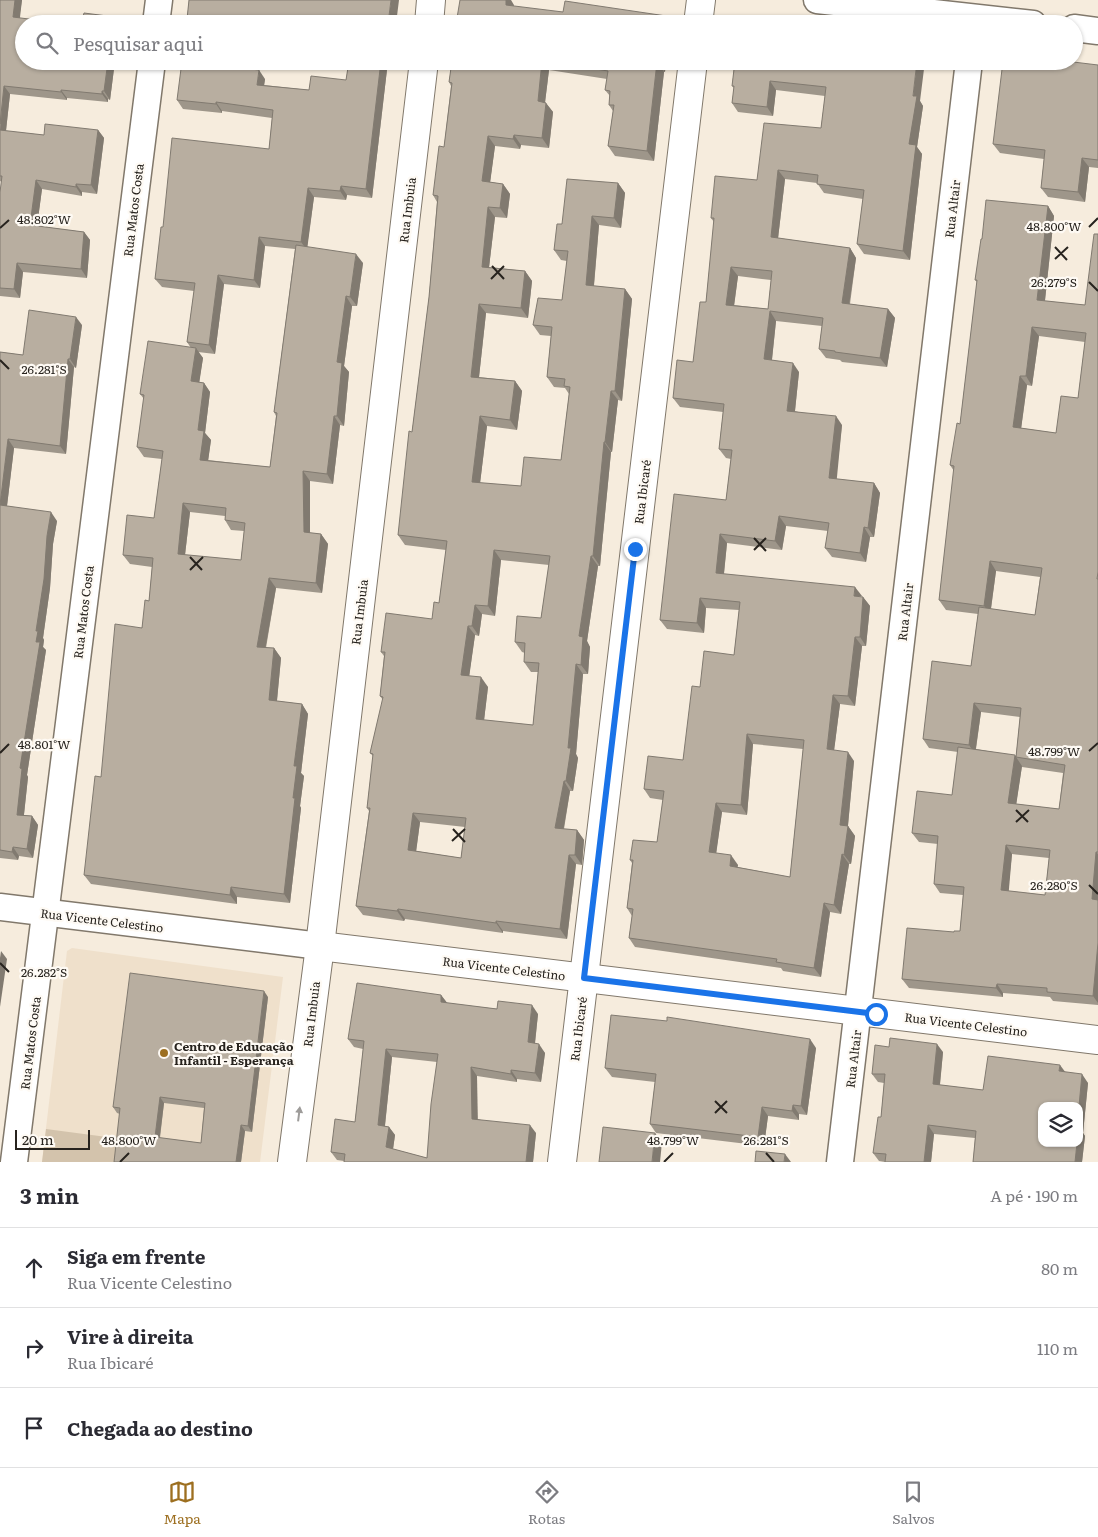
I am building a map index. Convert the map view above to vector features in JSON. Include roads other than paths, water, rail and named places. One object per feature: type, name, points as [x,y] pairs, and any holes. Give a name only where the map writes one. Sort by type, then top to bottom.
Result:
[{"type":"street","points":[[157,15],[159,0]]},
{"type":"street","points":[[429,15],[431,0]]},
{"type":"street","points":[[699,15],[701,0]]},
{"type":"street","points":[[816,0],[975,14]]},
{"type":"street","points":[[1083,29],[1098,31]]},
{"type":"street","name":"Rua Matos Costa","points":[[14,1162],[151,70]]},
{"type":"street","name":"Rua Imbuia","points":[[292,1162],[320,946],[423,70]]},
{"type":"street","name":"Rua Ibicaré","points":[[562,1162],[692,70]]},
{"type":"street","name":"Rua Altair","points":[[840,1162],[968,70]]},
{"type":"street","name":"Rua Vicente Celestino","points":[[0,907],[1098,1040]]},
{"type":"place","name":"Centro de Educação Infantil - Esperança","points":[[164,1053]]}]
